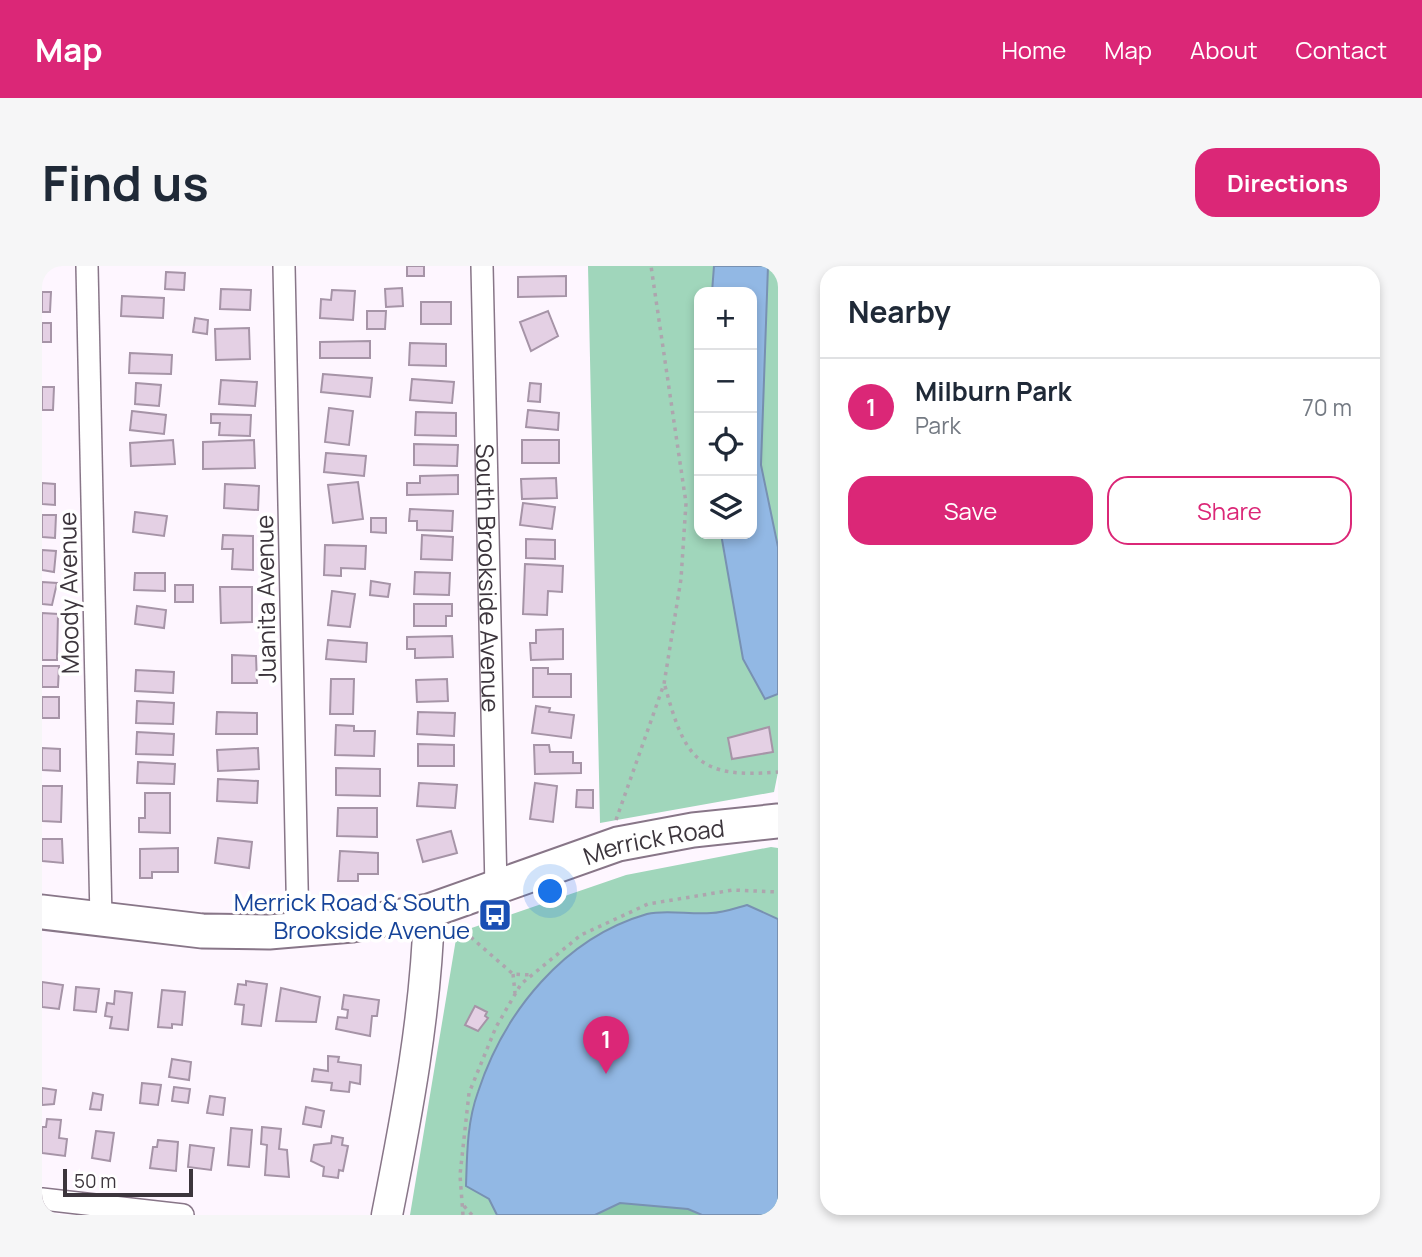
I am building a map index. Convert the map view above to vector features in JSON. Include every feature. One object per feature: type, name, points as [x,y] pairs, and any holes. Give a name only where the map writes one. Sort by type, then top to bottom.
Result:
[{"type":"main road","name":"Merrick Road","points":[[42,912],[202,931],[298,931],[352,925],[433,910],[605,848],[693,830],[778,821]]},
{"type":"main road","points":[[387,1215],[421,1027],[433,910]]},
{"type":"street","name":"Moody Avenue","points":[[87,266],[101,919]]},
{"type":"street","name":"Juanita Avenue","points":[[284,266],[298,931]]},
{"type":"street","name":"South Brookside Avenue","points":[[482,266],[496,888]]},
{"type":"street","points":[[42,1199],[183,1215]]},
{"type":"path","points":[[605,848],[664,684],[681,579],[686,503],[650,266]]},
{"type":"path","points":[[664,684],[677,729],[695,757],[719,772],[751,775],[778,772]]},
{"type":"path","points":[[463,1215],[460,1175],[470,1093],[496,1027],[515,995],[533,975],[581,935],[648,904],[733,890],[778,892]]},
{"type":"path","points":[[433,910],[513,974],[533,975]]},
{"type":"path","points":[[513,974],[515,995]]},
{"type":"path","points":[[464,1206],[471,1215]]},
{"type":"green space","points":[[588,266],[778,266],[778,772],[774,792],[600,823]]},
{"type":"green space","points":[[771,847],[778,848],[778,1215],[410,1215],[457,933],[626,875]]},
{"type":"green space","points":[[619,1203],[688,1209],[702,1215],[595,1215]]},
{"type":"water","points":[[714,266],[768,266],[761,465],[778,547],[778,694],[765,699],[743,659],[722,539],[757,539],[757,287],[712,287]]},
{"type":"water","points":[[747,905],[778,919],[778,1215],[702,1215],[688,1209],[620,1203],[595,1215],[497,1215],[489,1199],[466,1186],[468,1139],[474,1103],[489,1062],[504,1034],[541,982],[589,941],[617,925],[647,914],[716,913]]},
{"type":"building","points":[[407,266],[424,266],[424,276],[407,276]]},
{"type":"building","points":[[166,272],[185,273],[184,290],[165,289]]},
{"type":"building","points":[[566,276],[566,296],[518,297],[518,277]]},
{"type":"building","points":[[402,288],[403,306],[386,307],[385,289]]},
{"type":"building","points":[[221,289],[251,290],[250,310],[220,309]]},
{"type":"building","points":[[332,290],[355,291],[353,320],[320,318],[321,299],[331,300]]},
{"type":"building","points":[[42,292],[51,292],[50,312],[42,312]]},
{"type":"building","points":[[122,296],[164,298],[163,318],[121,316]]},
{"type":"building","points":[[421,302],[451,302],[451,324],[421,324]]},
{"type":"building","points":[[367,311],[386,311],[385,329],[367,329]]},
{"type":"building","points":[[548,311],[558,336],[531,351],[520,322]]},
{"type":"building","points":[[195,318],[208,320],[207,334],[193,332]]},
{"type":"building","points":[[42,323],[51,323],[51,342],[42,342]]},
{"type":"building","points":[[249,328],[250,359],[216,360],[215,329]]},
{"type":"building","points":[[370,341],[370,358],[320,358],[320,342]]},
{"type":"building","points":[[410,343],[446,344],[446,366],[409,365]]},
{"type":"building","points":[[130,353],[172,355],[171,374],[129,373]]},
{"type":"building","points":[[323,374],[372,378],[370,397],[321,392]]},
{"type":"building","points":[[412,379],[454,382],[452,403],[410,400]]},
{"type":"building","points":[[221,380],[257,382],[255,406],[219,404]]},
{"type":"building","points":[[136,383],[161,385],[159,406],[135,404]]},
{"type":"building","points":[[530,383],[541,384],[540,402],[528,401]]},
{"type":"building","points":[[42,387],[54,387],[53,410],[42,410]]},
{"type":"building","points":[[329,408],[353,411],[349,445],[325,442]]},
{"type":"building","points":[[528,410],[559,413],[558,430],[526,427]]},
{"type":"building","points":[[132,411],[166,415],[164,434],[130,430]]},
{"type":"building","points":[[416,412],[456,413],[456,436],[415,435]]},
{"type":"building","points":[[211,414],[251,415],[250,436],[219,435],[220,423],[211,423]]},
{"type":"building","points":[[173,440],[175,464],[131,466],[130,443]]},
{"type":"building","points":[[254,440],[255,468],[203,469],[203,442]]},
{"type":"building","points":[[522,440],[559,440],[559,463],[522,463]]},
{"type":"building","points":[[414,444],[458,445],[457,466],[414,465]]},
{"type":"building","points":[[326,453],[366,456],[364,476],[324,472]]},
{"type":"building","points":[[458,475],[458,494],[407,495],[407,483],[420,483],[420,476]]},
{"type":"building","points":[[556,478],[557,498],[522,499],[521,479]]},
{"type":"building","points":[[358,482],[363,519],[333,523],[328,485]]},
{"type":"building","points":[[42,483],[55,484],[55,505],[42,504]]},
{"type":"building","points":[[225,484],[259,486],[258,510],[224,508]]},
{"type":"building","points":[[523,503],[555,507],[552,529],[520,525]]},
{"type":"building","points":[[410,509],[453,511],[452,531],[417,530],[417,521],[409,521]]},
{"type":"building","points":[[135,512],[167,516],[164,536],[133,532]]},
{"type":"building","points":[[42,515],[56,515],[55,538],[42,537]]},
{"type":"building","points":[[371,518],[386,518],[386,533],[371,532]]},
{"type":"building","points":[[223,535],[253,536],[253,570],[232,569],[233,549],[222,549]]},
{"type":"building","points":[[422,535],[453,537],[452,560],[421,559]]},
{"type":"building","points":[[526,539],[555,540],[555,559],[526,558]]},
{"type":"building","points":[[325,545],[366,546],[365,569],[341,568],[341,576],[324,575]]},
{"type":"building","points":[[42,550],[56,551],[54,572],[42,570]]},
{"type":"building","points":[[525,564],[563,566],[562,592],[548,591],[547,615],[523,614]]},
{"type":"building","points":[[415,572],[450,573],[449,595],[414,594]]},
{"type":"building","points":[[135,573],[165,573],[165,591],[134,590]]},
{"type":"building","points":[[371,581],[390,584],[388,597],[370,595]]},
{"type":"building","points":[[42,582],[57,583],[52,605],[42,604]]},
{"type":"building","points":[[175,585],[193,585],[193,602],[175,602]]},
{"type":"building","points":[[220,587],[252,587],[252,622],[221,623]]},
{"type":"building","points":[[332,591],[355,594],[350,627],[328,625]]},
{"type":"building","points":[[414,604],[452,604],[452,616],[446,616],[446,626],[414,626]]},
{"type":"building","points":[[137,606],[166,610],[164,628],[135,624]]},
{"type":"building","points":[[42,613],[58,614],[57,660],[42,660]]},
{"type":"building","points":[[563,629],[563,659],[531,660],[530,643],[536,643],[536,630]]},
{"type":"building","points":[[452,636],[453,657],[415,658],[415,649],[407,649],[407,637]]},
{"type":"building","points":[[328,640],[367,643],[366,662],[326,659]]},
{"type":"building","points":[[232,655],[256,656],[257,683],[232,683]]},
{"type":"building","points":[[42,666],[59,666],[58,687],[42,687]]},
{"type":"building","points":[[533,668],[548,668],[548,674],[571,674],[571,697],[533,697]]},
{"type":"building","points":[[136,670],[174,672],[173,693],[135,691]]},
{"type":"building","points":[[331,679],[354,679],[353,714],[330,714]]},
{"type":"building","points":[[447,679],[448,701],[417,702],[416,680]]},
{"type":"building","points":[[42,697],[59,697],[59,718],[42,718]]},
{"type":"building","points":[[137,701],[174,703],[173,724],[136,723]]},
{"type":"building","points":[[536,706],[550,708],[549,712],[574,715],[571,738],[532,733]]},
{"type":"building","points":[[217,712],[257,713],[257,734],[216,734]]},
{"type":"building","points":[[418,712],[455,713],[454,736],[417,734]]},
{"type":"building","points":[[336,725],[354,726],[354,731],[375,731],[374,756],[335,755]]},
{"type":"building","points":[[769,727],[773,752],[732,759],[728,738]]},
{"type":"building","points":[[137,732],[174,734],[173,755],[136,754]]},
{"type":"building","points":[[418,744],[454,745],[454,766],[418,766]]},
{"type":"building","points":[[534,745],[549,745],[550,752],[573,752],[573,763],[581,763],[581,773],[535,774]]},
{"type":"building","points":[[42,748],[60,749],[60,771],[42,770]]},
{"type":"building","points":[[258,748],[259,769],[218,771],[217,750]]},
{"type":"building","points":[[138,762],[175,764],[174,784],[137,783]]},
{"type":"building","points":[[336,768],[380,769],[380,796],[336,795]]},
{"type":"building","points":[[218,779],[258,781],[257,803],[217,801]]},
{"type":"building","points":[[419,783],[457,785],[455,808],[417,806]]},
{"type":"building","points":[[535,783],[557,786],[553,822],[530,819]]},
{"type":"building","points":[[42,786],[62,786],[61,822],[42,821]]},
{"type":"building","points":[[577,790],[593,790],[593,808],[576,807]]},
{"type":"building","points":[[145,793],[170,793],[170,833],[139,832],[139,818],[145,818]]},
{"type":"building","points":[[338,808],[377,808],[377,837],[337,836]]},
{"type":"building","points":[[451,831],[457,853],[423,862],[417,840]]},
{"type":"building","points":[[218,838],[252,842],[249,868],[215,863]]},
{"type":"building","points":[[42,839],[62,839],[63,863],[42,861]]},
{"type":"building","points":[[178,848],[178,872],[152,872],[152,878],[140,878],[140,849]]},
{"type":"building","points":[[340,851],[378,853],[378,874],[358,874],[358,881],[338,881]]},
{"type":"building","points":[[246,981],[267,984],[261,1026],[242,1024],[244,1005],[235,1004],[238,984],[246,985]]},
{"type":"building","points":[[42,982],[63,985],[59,1009],[42,1007]]},
{"type":"building","points":[[76,987],[99,989],[96,1012],[74,1010]]},
{"type":"building","points":[[281,988],[320,997],[316,1022],[276,1021]]},
{"type":"building","points":[[162,990],[185,992],[182,1025],[172,1024],[172,1028],[158,1027]]},
{"type":"building","points":[[115,991],[132,993],[128,1030],[110,1028],[112,1017],[105,1016],[107,1003],[114,1004]]},
{"type":"building","points":[[344,995],[379,1000],[377,1016],[372,1016],[370,1036],[336,1029],[338,1017],[347,1018],[348,1010],[342,1009]]},
{"type":"building","points":[[475,1006],[487,1012],[485,1016],[488,1018],[478,1031],[465,1025]]},
{"type":"building","points":[[328,1056],[339,1057],[338,1062],[361,1065],[360,1084],[350,1082],[349,1092],[331,1090],[332,1083],[312,1081],[314,1069],[328,1071]]},
{"type":"building","points":[[172,1059],[191,1062],[189,1080],[169,1077]]},
{"type":"building","points":[[142,1083],[161,1085],[158,1105],[140,1103]]},
{"type":"building","points":[[174,1087],[190,1089],[188,1103],[172,1101]]},
{"type":"building","points":[[42,1088],[56,1090],[54,1104],[42,1105]]},
{"type":"building","points":[[93,1093],[103,1095],[101,1110],[90,1109]]},
{"type":"building","points":[[210,1096],[225,1098],[223,1115],[207,1113]]},
{"type":"building","points":[[306,1107],[324,1111],[321,1127],[303,1124]]},
{"type":"building","points":[[47,1119],[61,1120],[59,1138],[67,1139],[65,1156],[42,1153],[42,1127],[46,1127]]},
{"type":"building","points":[[262,1127],[281,1129],[279,1149],[287,1150],[289,1177],[265,1175],[267,1145],[261,1144]]},
{"type":"building","points":[[231,1128],[252,1130],[249,1167],[228,1165]]},
{"type":"building","points":[[96,1131],[114,1133],[110,1161],[92,1158]]},
{"type":"building","points":[[332,1136],[343,1138],[342,1145],[348,1146],[343,1171],[339,1170],[338,1178],[323,1176],[324,1167],[311,1161],[314,1145],[331,1143]]},
{"type":"building","points":[[158,1140],[178,1142],[176,1171],[150,1168],[153,1147],[157,1147]]},
{"type":"building","points":[[190,1145],[214,1148],[211,1170],[188,1167]]},
{"type":"place","name":"Merrick Road & South Brookside Avenue","points":[[495,915]]},
{"type":"place","name":"Milburn Park","points":[[606,1074]]}]
